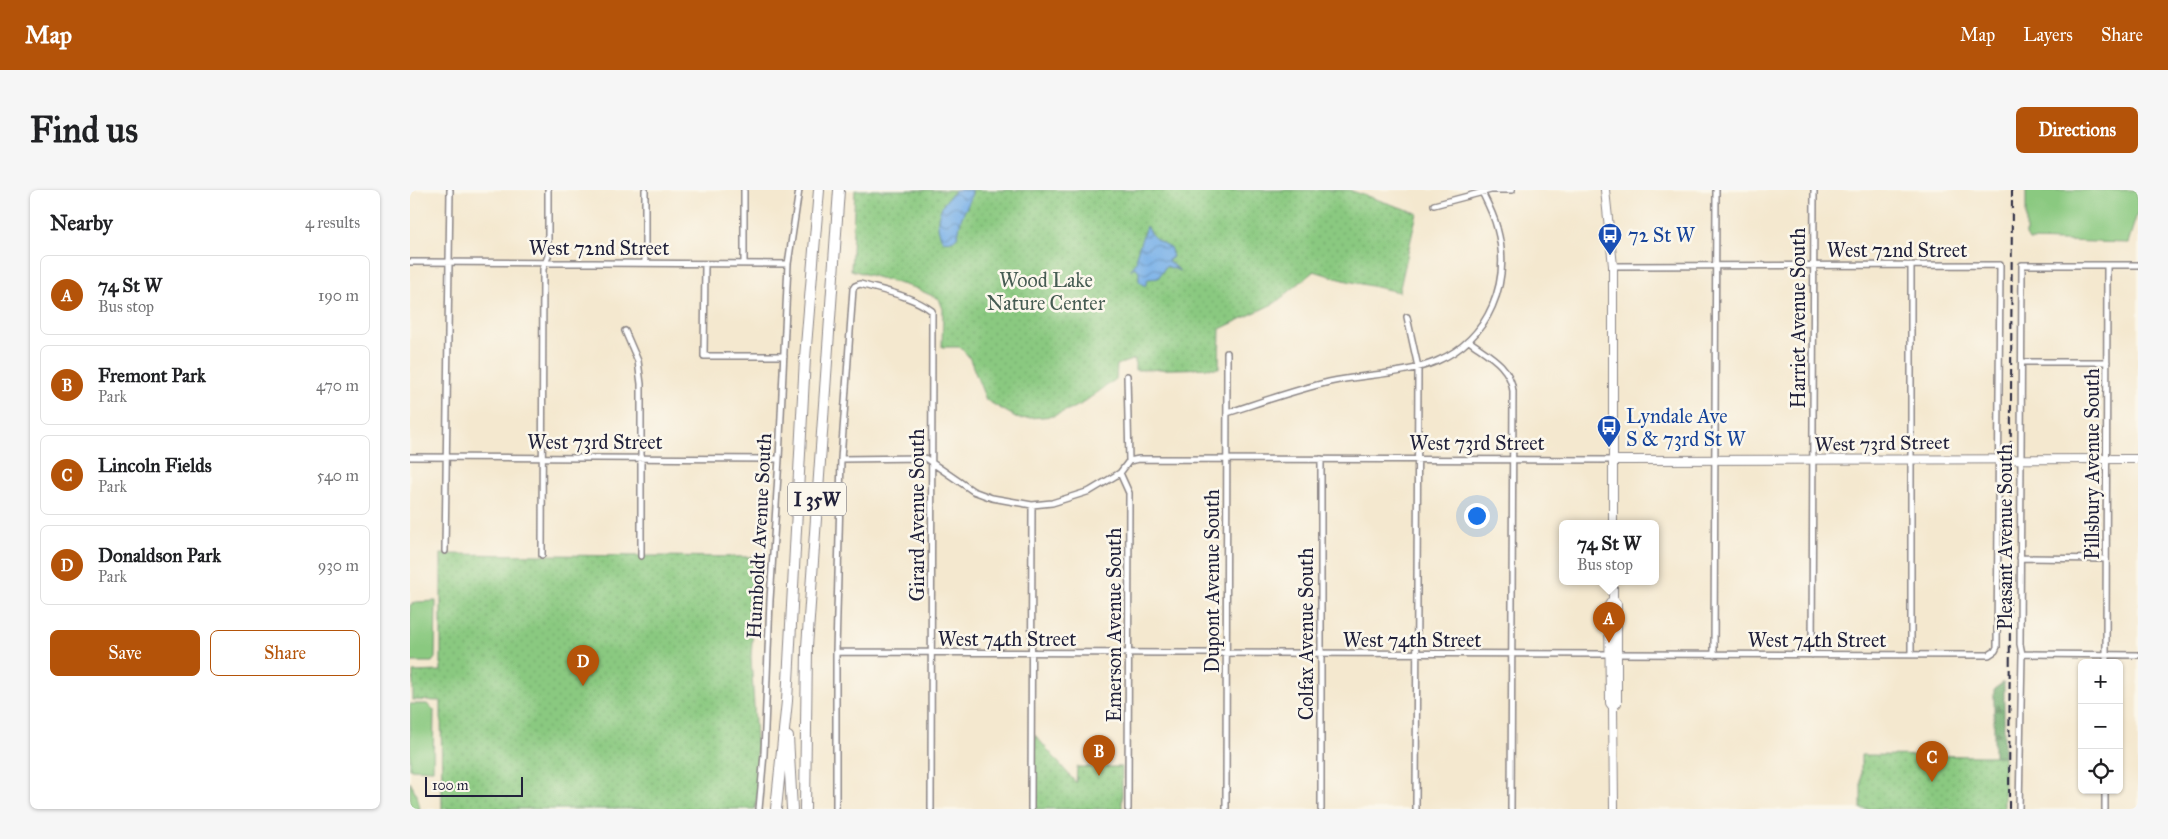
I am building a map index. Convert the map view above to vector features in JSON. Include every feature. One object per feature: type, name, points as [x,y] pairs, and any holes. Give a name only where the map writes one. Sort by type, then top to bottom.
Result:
[{"type":"highway","name":"I 35W","points":[[792,809],[786,701],[805,358],[819,190]]},
{"type":"highway","name":"I 35W","points":[[804,809],[807,647],[838,190]]},
{"type":"highway","points":[[776,809],[786,701]]},
{"type":"main road","points":[[1605,190],[1613,266],[1613,520]]},
{"type":"main road","name":"West 73rd Street","points":[[1613,460],[2138,459]]},
{"type":"main road","points":[[1613,585],[1613,599],[1609,605],[1609,656],[1610,703],[1613,707],[1614,809]]},
{"type":"main road","points":[[1613,599],[1617,604],[1618,656],[1617,703],[1613,707]]},
{"type":"street","points":[[445,552],[447,270],[449,262],[450,190]]},
{"type":"street","points":[[542,555],[544,269],[548,256],[548,190]]},
{"type":"street","points":[[645,190],[645,263]]},
{"type":"street","points":[[744,190],[744,264]]},
{"type":"street","name":"Humboldt Avenue South","points":[[759,809],[764,754],[770,600],[788,264],[799,190]]},
{"type":"street","points":[[1434,205],[1491,190],[1512,190]]},
{"type":"street","points":[[1714,655],[1716,190]]},
{"type":"street","name":"Harriet Avenue South","points":[[1812,655],[1814,190]]},
{"type":"street","points":[[1227,413],[1331,382],[1418,367],[1453,353],[1469,341],[1491,313],[1501,279],[1501,245],[1497,227],[1482,192]]},
{"type":"street","name":"West 72nd Street","points":[[410,262],[788,264]]},
{"type":"street","points":[[705,264],[704,356],[784,356]]},
{"type":"street","points":[[1911,265],[1911,654]]},
{"type":"street","name":"West 72nd Street","points":[[1613,266],[2000,265]]},
{"type":"street","name":"Pleasant Avenue South","points":[[1989,655],[1997,647],[2000,265]]},
{"type":"street","name":"Pleasant Avenue South","points":[[2019,809],[2022,654],[2020,644],[2020,459],[2022,265],[2107,265]]},
{"type":"street","points":[[2107,265],[2138,265]]},
{"type":"street","name":"Pillsbury Avenue South","points":[[2106,659],[2105,459],[2107,265]]},
{"type":"street","name":"Girard Avenue South","points":[[841,459],[855,286],[860,284],[913,300],[925,305],[932,312],[931,809]]},
{"type":"street","points":[[1407,317],[1418,367],[1416,809]]},
{"type":"street","points":[[625,331],[638,361],[640,372],[641,556]]},
{"type":"street","points":[[1469,341],[1504,367],[1509,374],[1513,391],[1511,809]]},
{"type":"street","name":"Dupont Avenue South","points":[[1226,809],[1227,352]]},
{"type":"street","points":[[2022,362],[2107,362]]},
{"type":"street","points":[[836,809],[836,652],[841,459],[925,458],[973,491],[992,498],[1032,505],[1071,498],[1090,492],[1120,473],[1129,461],[1127,376]]},
{"type":"street","name":"West 73rd Street","points":[[410,457],[779,459]]},
{"type":"street","name":"West 73rd Street","points":[[1129,461],[1138,459],[1613,460]]},
{"type":"street","name":"Colfax Avenue South","points":[[1321,459],[1321,809]]},
{"type":"street","name":"Emerson Avenue South","points":[[1120,473],[1128,493],[1128,809]]},
{"type":"street","points":[[1031,809],[1032,505]]},
{"type":"street","points":[[2020,558],[2106,559]]},
{"type":"street","name":"West 74th Street","points":[[836,652],[1609,656],[1989,655]]},
{"type":"street","points":[[2022,654],[2138,655]]},
{"type":"street","points":[[2105,794],[2105,809]]},
{"type":"green space","name":"Wood Lake Nature Center","points":[[855,190],[1349,190],[1417,213],[1399,292],[1343,280],[1314,271],[1275,303],[1220,329],[1219,368],[1135,370],[1135,359],[1117,365],[1116,379],[1080,405],[1053,416],[1019,419],[986,400],[969,357],[960,347],[942,347],[943,309],[939,299],[915,288],[851,270]]},
{"type":"green space","points":[[2026,190],[2137,190],[2138,211],[2128,243],[2029,240],[2026,235]]},
{"type":"green space","points":[[441,554],[758,557],[751,657],[759,787],[755,809],[442,809],[441,701],[413,700],[413,672],[441,671]]},
{"type":"green space","points":[[436,601],[435,658],[432,662],[410,662],[410,605],[416,602]]},
{"type":"green space","points":[[2004,682],[2004,756],[1994,756],[1994,689]]},
{"type":"green space","points":[[410,704],[427,704],[434,710],[433,770],[410,769]]},
{"type":"green space","points":[[1035,735],[1076,783],[1077,767],[1122,767],[1122,809],[1034,809]]},
{"type":"green space","points":[[1861,755],[2004,756],[2004,809],[1861,809]]},
{"type":"green space","points":[[410,782],[417,795],[420,809],[410,809]]},
{"type":"water","points":[[956,190],[972,190],[972,195],[961,219],[957,236],[952,241],[943,241],[938,227],[939,213],[950,195]]},
{"type":"water","points":[[1146,226],[1156,239],[1170,247],[1173,257],[1168,261],[1180,271],[1166,266],[1158,278],[1148,279],[1145,286],[1139,281],[1139,271],[1135,267],[1130,270],[1137,262],[1136,256]]},
{"type":"railway","points":[[2009,809],[2012,190]]},
{"type":"place","name":"72 St W","points":[[1610,256]]},
{"type":"place","name":"Lyndale Ave S & 73rd St W","points":[[1609,448]]},
{"type":"place","name":"74 St W","points":[[1609,643]]},
{"type":"place","name":"Donaldson Park","points":[[583,686]]},
{"type":"place","name":"Fremont Park","points":[[1099,776]]},
{"type":"place","name":"Lincoln Fields","points":[[1932,782]]}]
